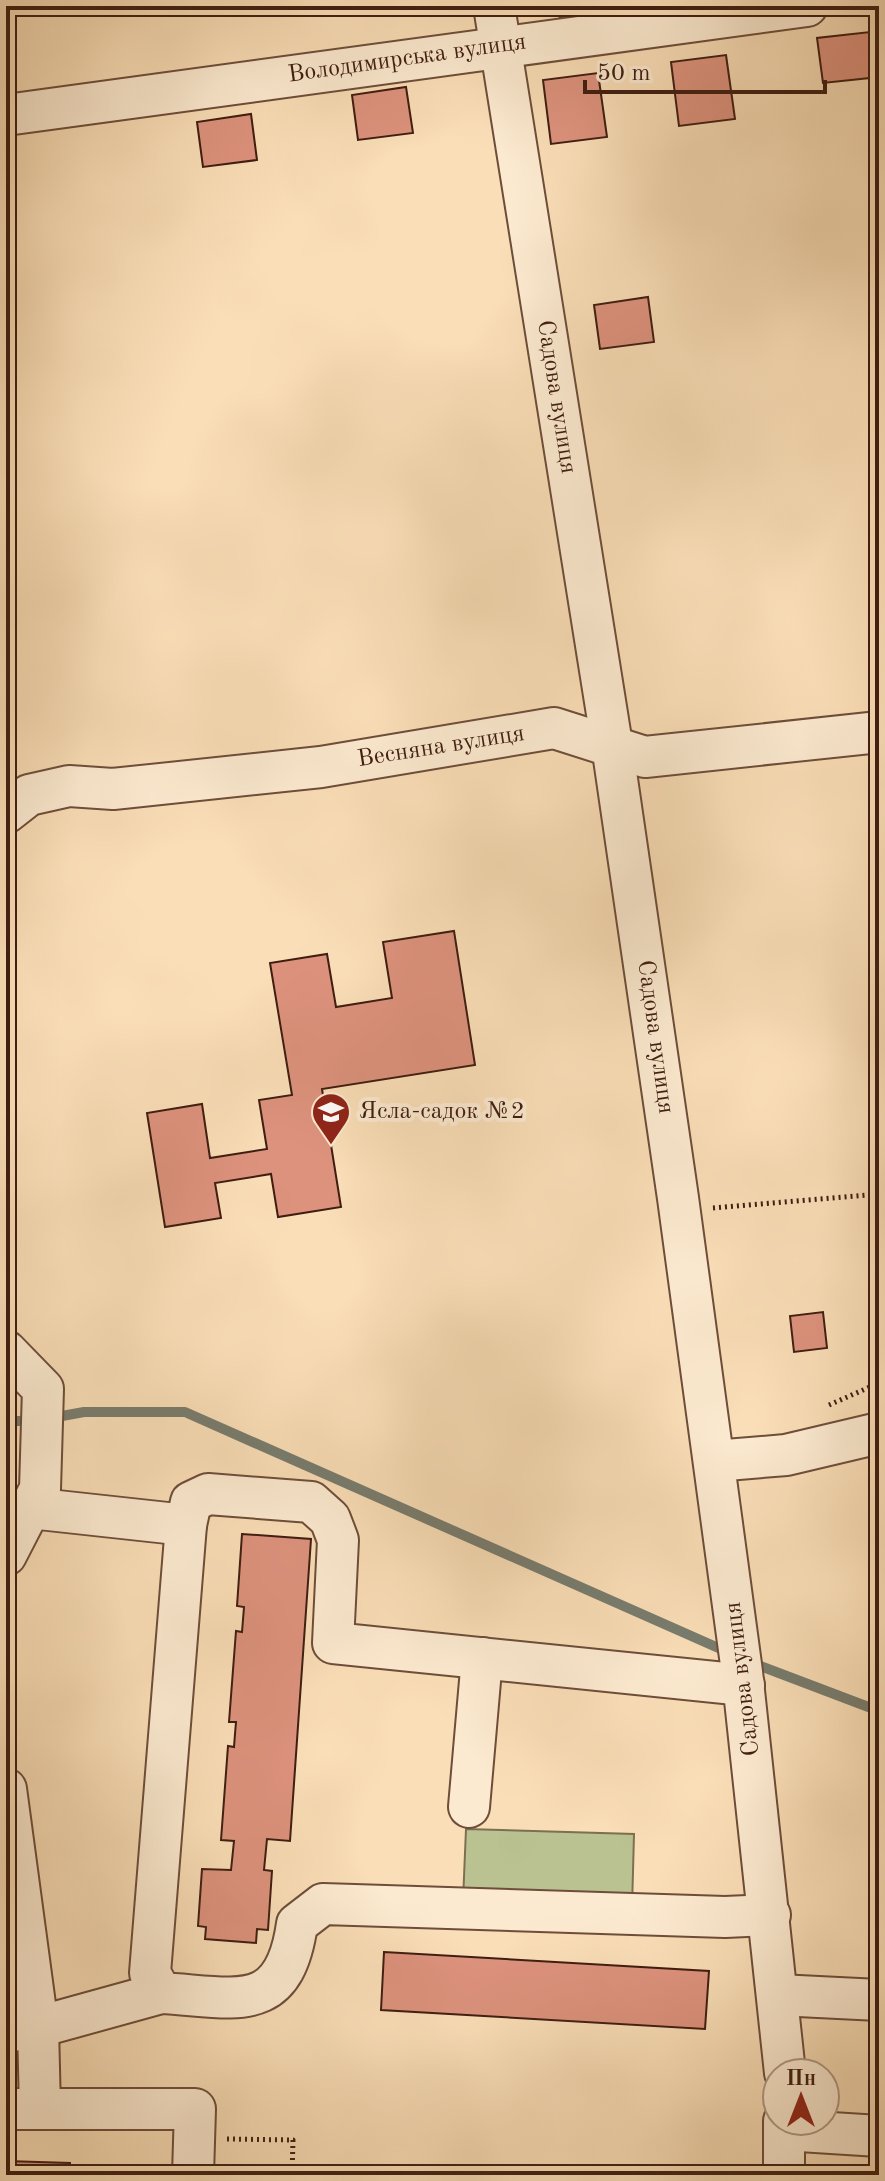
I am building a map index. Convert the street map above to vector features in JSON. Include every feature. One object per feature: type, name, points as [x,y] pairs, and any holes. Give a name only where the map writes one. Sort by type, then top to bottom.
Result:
[{"type":"street","name":"Садова вулиця","points":[[494,6],[612,745],[714,1461],[743,1678],[784,2057]]},
{"type":"street","name":"Володимирська вулиця","points":[[6,115],[807,6]]},
{"type":"street","name":"Весняна вулиця","points":[[6,813],[29,795],[69,786],[113,789],[321,767],[554,728],[645,757],[879,732]]},
{"type":"street","points":[[6,1351],[43,1389],[35,1498],[6,1555]]},
{"type":"street","points":[[714,1461],[786,1455],[879,1433]]},
{"type":"street","points":[[161,1993],[150,1973],[186,1525],[191,1502],[208,1494],[311,1502],[330,1519],[338,1540],[333,1643],[743,1678]]},
{"type":"street","points":[[35,1498],[186,1525]]},
{"type":"street","points":[[469,1807],[482,1658]]},
{"type":"street","points":[[6,1789],[22,2029],[23,2109],[195,2109],[194,2157]]},
{"type":"street","points":[[22,2029],[161,1993],[252,1998],[275,1984],[292,1958],[297,1924],[323,1904],[725,1917],[770,1915]]},
{"type":"street","points":[[778,1995],[879,2000]]},
{"type":"street","points":[[841,2132],[879,2136]]},
{"type":"street","points":[[784,2137],[784,2175]]},
{"type":"path","points":[[712,1208],[879,1194]]},
{"type":"path","points":[[194,2157],[293,2140],[292,2175]]},
{"type":"green space","points":[[466,1829],[634,1834],[632,1909],[463,1901]]},
{"type":"building","points":[[559,6],[615,6],[616,11],[560,19]]},
{"type":"building","points":[[879,31],[879,77],[823,83],[817,38]]},
{"type":"building","points":[[726,55],[735,119],[679,126],[671,62]]},
{"type":"building","points":[[598,73],[607,137],[551,144],[543,80]]},
{"type":"building","points":[[406,87],[413,133],[358,140],[352,95]]},
{"type":"building","points":[[251,114],[257,160],[203,167],[197,122]]},
{"type":"building","points":[[648,297],[654,342],[600,349],[594,305]]},
{"type":"building","points":[[454,931],[475,1065],[322,1089],[341,1207],[278,1217],[271,1174],[215,1183],[221,1218],[165,1227],[147,1113],[202,1104],[210,1158],[267,1149],[259,1100],[292,1095],[270,963],[327,954],[336,1007],[392,998],[383,942]]},
{"type":"building","points":[[823,1312],[827,1348],[794,1352],[790,1316]]},
{"type":"building","points":[[242,1534],[311,1539],[290,1841],[267,1839],[264,1870],[272,1871],[268,1930],[257,1929],[256,1943],[205,1939],[206,1927],[198,1926],[202,1869],[231,1870],[234,1841],[221,1840],[228,1746],[234,1747],[236,1722],[229,1722],[236,1631],[242,1632],[244,1607],[237,1606]]},
{"type":"building","points":[[384,1952],[709,1971],[705,2029],[381,2010]]},
{"type":"building","points":[[6,2161],[70,2163],[70,2175],[6,2175]]},
{"type":"waterway","points":[[51,1418],[84,1412],[185,1412],[732,1654]]},
{"type":"waterway","points":[[6,1421],[36,1421]]},
{"type":"waterway","points":[[750,1662],[879,1711]]},
{"type":"place","name":"Ясла-садок №2","points":[[331,1146]]}]
